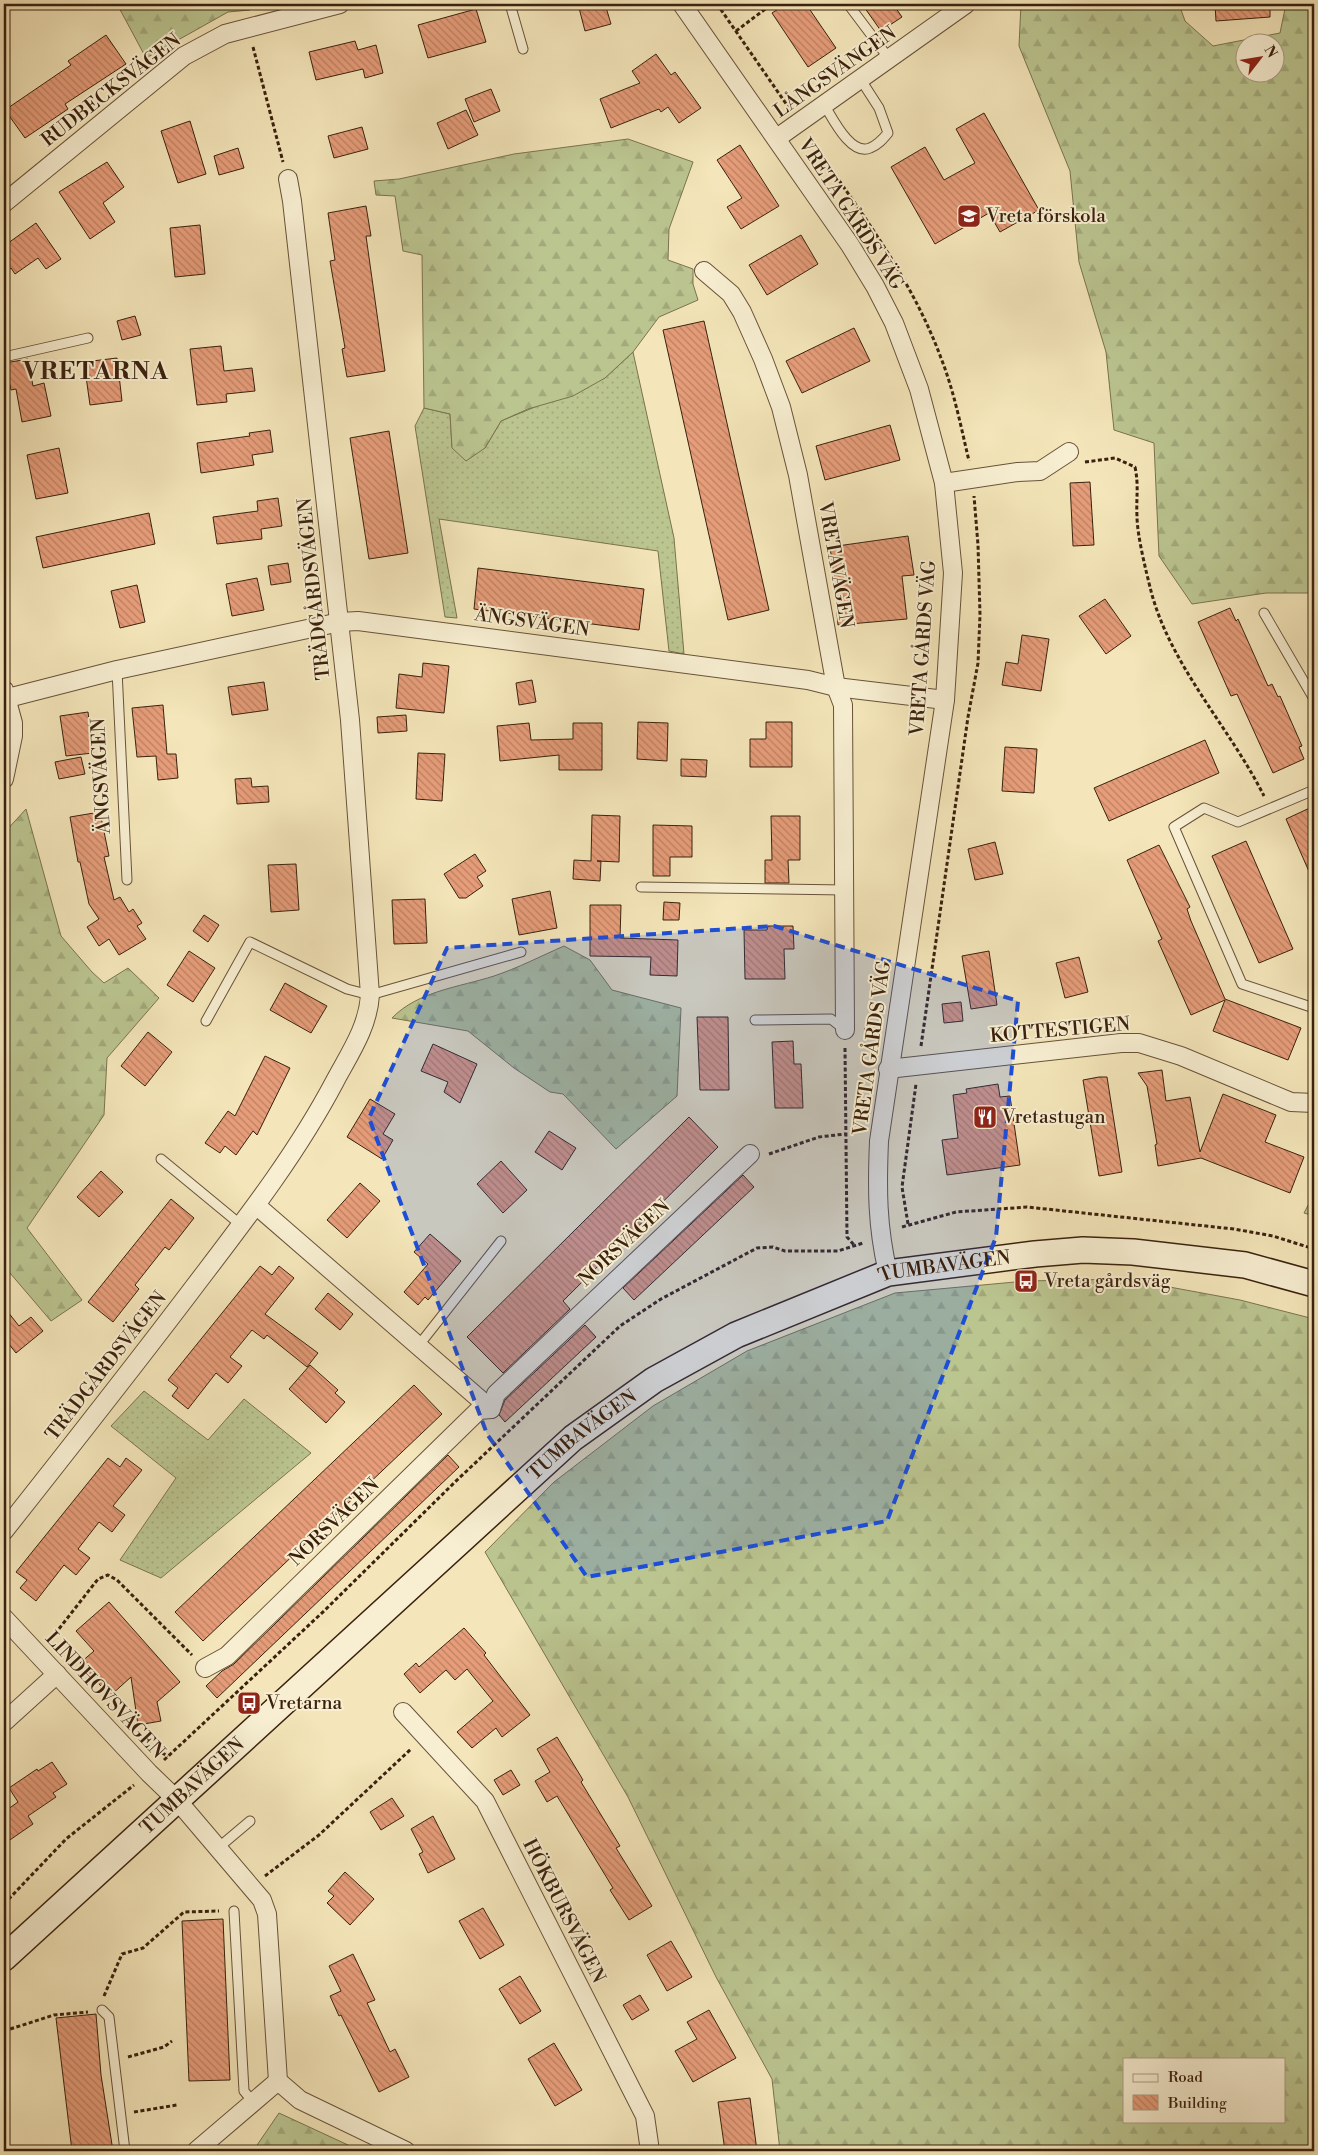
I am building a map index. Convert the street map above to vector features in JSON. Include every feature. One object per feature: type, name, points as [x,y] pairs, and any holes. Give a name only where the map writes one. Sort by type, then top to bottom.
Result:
[{"type":"main road","name":"TUMBAVÄGEN","points":[[4,1958],[573,1438],[654,1380],[736,1335],[888,1273],[1017,1256],[1083,1250],[1133,1252],[1245,1265],[1314,1284]]},
{"type":"street","name":"RUDBECKSVÄGEN","points":[[4,203],[184,56],[225,34],[309,8],[340,4]]},
{"type":"street","name":"VRETA GÅRDS VÄG","points":[[682,4],[850,244],[875,286],[894,323],[920,389],[944,483],[953,573],[945,700],[896,1030],[888,1069],[879,1141],[877,1194],[880,1237],[888,1273]]},
{"type":"street","name":"LÅNGSVÄNGEN","points":[[777,138],[890,60],[963,5]]},
{"type":"street","name":"TRÄDGÅRDSVÄGEN","points":[[4,1531],[257,1206],[327,1097],[365,1026],[370,1010],[350,720],[292,201],[288,180]]},
{"type":"street","name":"VRETAVÄGEN","points":[[704,271],[731,294],[742,312],[763,359],[781,407],[798,474],[836,687],[843,706],[845,1030]]},
{"type":"street","points":[[944,483],[1018,472],[1040,471],[1069,452]]},
{"type":"street","name":"ÄNGSVÄGEN","points":[[5,696],[340,622],[368,622],[798,679],[836,687],[945,700]]},
{"type":"street","points":[[4,779],[13,736],[13,723],[5,696]]},
{"type":"street","name":"KOTTESTIGEN","points":[[888,1069],[1121,1042],[1139,1044],[1181,1056],[1291,1102],[1314,1103]]},
{"type":"street","name":"NORSVÄGEN","points":[[206,1668],[227,1656],[479,1410],[491,1409],[496,1394],[750,1154]]},
{"type":"street","points":[[257,1206],[491,1409]]},
{"type":"street","name":"LINDHOVSVÄGEN","points":[[4,1618],[149,1773],[177,1800],[262,1900],[267,1914],[278,2081]]},
{"type":"street","points":[[4,1722],[57,1674]]},
{"type":"street","name":"HÖKBURSVÄGEN","points":[[403,1712],[485,1801],[645,2116],[650,2151]]},
{"type":"street","points":[[196,2151],[278,2081],[300,2100],[406,2151]]},
{"type":"lane","points":[[510,4],[522,49]]},
{"type":"lane","points":[[848,4],[890,60]]},
{"type":"lane","points":[[825,106],[843,135],[857,148],[868,149],[877,144],[888,133],[879,108],[861,80]]},
{"type":"lane","points":[[4,357],[88,338]]},
{"type":"lane","points":[[1264,613],[1314,700]]},
{"type":"lane","name":"ÄNGSVÄGEN","points":[[117,670],[127,880]]},
{"type":"lane","points":[[1314,790],[1238,822],[1204,808],[1174,827],[1242,984],[1314,1008]]},
{"type":"lane","points":[[641,887],[845,890]]},
{"type":"lane","points":[[206,1021],[250,942],[347,989],[370,995],[521,952]]},
{"type":"lane","points":[[755,1020],[831,1019],[845,1030]]},
{"type":"lane","points":[[161,1159],[241,1225]]},
{"type":"lane","points":[[419,1345],[501,1241]]},
{"type":"lane","points":[[218,1848],[250,1821]]},
{"type":"lane","points":[[234,1911],[244,2091],[253,2102]]},
{"type":"lane","points":[[102,2010],[109,2017],[125,2151]]},
{"type":"path","points":[[717,4],[800,123]]},
{"type":"path","points":[[736,31],[772,4]]},
{"type":"path","points":[[247,27],[288,180]]},
{"type":"path","points":[[1069,452],[1076,464],[1116,458],[1135,467],[1138,485],[1136,517],[1151,592],[1165,631],[1191,676],[1249,766],[1270,808]]},
{"type":"path","points":[[854,1245],[846,1237],[845,1030],[896,1030]]},
{"type":"path","points":[[750,1154],[768,1154],[819,1137],[845,1134]]},
{"type":"path","points":[[902,1227],[956,1212],[1027,1207],[1234,1229],[1273,1236],[1314,1249]]},
{"type":"path","points":[[4,1904],[66,1839],[149,1773],[324,1611],[455,1482],[620,1326],[661,1298],[757,1248],[773,1246],[785,1251],[838,1251],[863,1243]]},
{"type":"path","points":[[38,1655],[98,1579],[108,1575],[117,1580],[206,1668]]},
{"type":"path","points":[[260,1880],[319,1836],[426,1735]]},
{"type":"path","points":[[4,2031],[54,2015],[102,2010],[102,1999],[122,1954],[143,1948],[184,1912],[234,1911]]},
{"type":"path","points":[[114,2061],[164,2047],[172,2041]]},
{"type":"path","points":[[120,2115],[178,2104]]},
{"type":"highlighted area","points":[[774,926],[1018,1001],[996,1237],[887,1521],[587,1577],[487,1434],[369,1118],[447,948]]},
{"type":"green space","points":[[117,4],[257,4],[250,10],[228,12],[146,58]]},
{"type":"green space","points":[[1021,4],[1179,4],[1185,21],[1213,46],[1236,42],[1236,82],[1286,82],[1286,32],[1280,32],[1286,4],[1314,4],[1314,593],[1266,593],[1192,604],[1159,556],[1154,443],[1114,430],[1106,352],[1079,262],[1070,171],[1019,46]]},
{"type":"green space","points":[[628,139],[693,162],[669,229],[668,260],[693,269],[693,284],[698,300],[659,317],[633,352],[605,378],[573,396],[528,409],[501,421],[485,448],[466,461],[452,448],[450,414],[424,408],[422,255],[403,251],[395,196],[376,195],[374,181],[399,179],[514,154]]},
{"type":"green space","points":[[633,352],[674,538],[684,654],[669,651],[658,551],[439,519],[457,618],[445,617],[415,426],[424,408],[450,414],[452,447],[485,448],[501,421],[605,378]]},
{"type":"green space","points":[[26,809],[61,936],[104,983],[128,968],[159,998],[107,1058],[104,1115],[27,1228],[82,1300],[51,1321],[4,1266],[4,833]]},
{"type":"green space","points":[[564,946],[590,960],[612,990],[681,1008],[677,1096],[616,1149],[563,1094],[550,1092],[514,1068],[468,1031],[392,1018],[402,1009],[427,996],[503,973]]},
{"type":"green space","points":[[1314,1194],[1314,1216],[1304,1213]]},
{"type":"green space","points":[[1126,1279],[1240,1300],[1314,1319],[1314,2151],[780,2151],[772,2079],[716,1977],[628,1797],[485,1552],[554,1482],[653,1406],[747,1351],[895,1293],[1026,1281]]},
{"type":"green space","points":[[144,1391],[208,1440],[244,1399],[311,1453],[161,1578],[120,1560],[176,1478],[111,1426]]},
{"type":"green space","points":[[279,2113],[361,2151],[253,2151]]},
{"type":"building","points":[[578,4],[605,4],[611,24],[585,31]]},
{"type":"building","points":[[786,4],[806,4],[836,48],[808,67],[772,13]]},
{"type":"building","points":[[862,4],[893,4],[902,17],[881,31]]},
{"type":"building","points":[[1215,4],[1270,4],[1270,17],[1216,21]]},
{"type":"building","points":[[476,9],[486,42],[428,58],[418,25]]},
{"type":"building","points":[[106,35],[126,64],[65,104],[68,109],[25,138],[5,110],[71,65],[68,61]]},
{"type":"building","points":[[355,41],[358,50],[376,45],[383,73],[365,78],[363,69],[316,80],[309,52]]},
{"type":"building","points":[[656,54],[671,75],[675,72],[701,108],[679,123],[668,107],[661,112],[659,109],[611,128],[600,99],[640,83],[632,71]]},
{"type":"building","points":[[491,89],[500,111],[474,122],[465,99]]},
{"type":"building","points":[[466,110],[478,135],[448,149],[437,123]]},
{"type":"building","points":[[984,113],[1039,210],[1000,232],[989,213],[935,244],[891,167],[925,147],[944,180],[975,163],[956,129]]},
{"type":"building","points":[[190,121],[206,174],[178,183],[161,131]]},
{"type":"building","points":[[362,127],[368,149],[334,158],[328,136]]},
{"type":"building","points":[[740,145],[779,206],[741,229],[727,207],[742,198],[717,160]]},
{"type":"building","points":[[238,148],[244,168],[219,175],[214,156]]},
{"type":"building","points":[[107,162],[124,187],[103,203],[115,222],[90,239],[59,192]]},
{"type":"building","points":[[366,206],[371,236],[366,236],[385,371],[347,377],[342,349],[345,348],[330,261],[335,260],[328,213]]},
{"type":"building","points":[[36,223],[61,259],[46,269],[38,258],[15,274],[11,268],[4,273],[4,246]]},
{"type":"building","points":[[200,225],[205,274],[175,277],[170,228]]},
{"type":"building","points":[[801,235],[818,264],[767,295],[749,265]]},
{"type":"building","points":[[135,316],[141,335],[122,340],[117,321]]},
{"type":"building","points":[[704,321],[769,610],[728,620],[663,330]]},
{"type":"building","points":[[854,328],[870,361],[802,393],[786,361]]},
{"type":"building","points":[[221,346],[224,371],[252,368],[255,391],[226,394],[227,402],[197,405],[190,349]]},
{"type":"building","points":[[117,358],[122,401],[90,405],[84,362]]},
{"type":"building","points":[[28,359],[33,386],[44,383],[51,416],[22,422],[16,389],[11,390],[5,363]]},
{"type":"building","points":[[890,425],[900,460],[825,480],[816,446]]},
{"type":"building","points":[[270,430],[273,452],[252,455],[254,465],[201,473],[197,443],[250,436],[249,433]]},
{"type":"building","points":[[389,431],[408,553],[369,559],[350,438]]},
{"type":"building","points":[[59,448],[68,493],[36,499],[27,455]]},
{"type":"building","points":[[1090,482],[1094,545],[1073,546],[1070,483]]},
{"type":"building","points":[[278,498],[282,526],[261,529],[262,539],[217,544],[213,517],[258,511],[257,501]]},
{"type":"building","points":[[149,513],[155,544],[43,568],[36,537]]},
{"type":"building","points":[[908,536],[914,575],[902,576],[907,619],[838,625],[830,547]]},
{"type":"building","points":[[288,563],[291,582],[271,585],[268,566]]},
{"type":"building","points":[[478,568],[644,589],[639,630],[474,609]]},
{"type":"building","points":[[257,578],[264,610],[232,616],[226,584]]},
{"type":"building","points":[[137,585],[145,622],[120,628],[111,591]]},
{"type":"building","points":[[1105,599],[1131,636],[1106,654],[1079,616]]},
{"type":"building","points":[[1230,608],[1236,621],[1238,619],[1268,686],[1272,684],[1278,697],[1280,696],[1302,746],[1299,747],[1304,759],[1273,773],[1237,694],[1231,696],[1198,622]]},
{"type":"building","points":[[1022,635],[1049,639],[1041,691],[1002,685],[1006,662],[1018,664]]},
{"type":"building","points":[[423,663],[449,666],[444,713],[396,708],[399,674],[422,677]]},
{"type":"building","points":[[532,680],[536,702],[519,705],[516,683]]},
{"type":"building","points":[[264,682],[268,710],[232,715],[228,687]]},
{"type":"building","points":[[163,705],[167,754],[176,754],[178,778],[158,780],[156,756],[137,757],[132,708]]},
{"type":"building","points":[[88,712],[93,753],[66,756],[60,716]]},
{"type":"building","points":[[406,715],[407,731],[378,733],[377,717]]},
{"type":"building","points":[[638,722],[668,723],[667,761],[637,759]]},
{"type":"building","points":[[766,722],[792,722],[792,767],[750,767],[750,739],[766,739]]},
{"type":"building","points":[[529,723],[531,740],[573,739],[573,723],[602,723],[602,770],[559,770],[559,755],[500,761],[497,726]]},
{"type":"building","points":[[1205,740],[1219,773],[1109,821],[1094,788]]},
{"type":"building","points":[[1005,747],[1037,749],[1034,793],[1002,791]]},
{"type":"building","points":[[418,753],[445,754],[442,801],[416,799]]},
{"type":"building","points":[[81,757],[85,774],[59,779],[55,762]]},
{"type":"building","points":[[681,759],[707,760],[706,777],[681,776]]},
{"type":"building","points":[[251,778],[252,787],[268,786],[269,802],[237,804],[235,779]]},
{"type":"building","points":[[1314,806],[1314,883],[1286,819]]},
{"type":"building","points":[[100,812],[109,856],[104,857],[114,900],[120,897],[129,912],[133,909],[142,923],[137,926],[146,939],[119,955],[109,939],[99,946],[87,927],[99,919],[89,904],[80,862],[78,862],[70,817]]},
{"type":"building","points":[[592,815],[620,816],[619,862],[601,861],[600,881],[573,879],[574,860],[591,861]]},
{"type":"building","points":[[771,816],[800,816],[800,860],[788,860],[789,883],[765,883],[765,860],[772,860]]},
{"type":"building","points":[[653,825],[692,826],[692,857],[670,857],[670,876],[653,876]]},
{"type":"building","points":[[1246,841],[1293,949],[1259,963],[1212,856]]},
{"type":"building","points":[[995,842],[1003,874],[975,880],[968,849]]},
{"type":"building","points":[[1159,845],[1190,907],[1187,909],[1191,921],[1225,999],[1301,1028],[1288,1060],[1213,1031],[1225,1000],[1191,1015],[1158,941],[1162,939],[1127,860]]},
{"type":"building","points":[[475,854],[486,871],[477,877],[483,886],[466,898],[459,898],[444,874]]},
{"type":"building","points":[[296,864],[299,910],[271,912],[268,865]]},
{"type":"building","points":[[550,891],[557,928],[519,935],[512,899]]},
{"type":"building","points":[[425,899],[427,943],[394,944],[392,900]]},
{"type":"building","points":[[664,902],[680,903],[679,920],[663,920]]},
{"type":"building","points":[[590,905],[621,905],[620,938],[678,940],[677,976],[650,975],[651,957],[590,956]]},
{"type":"building","points":[[204,915],[219,925],[208,942],[193,931]]},
{"type":"building","points":[[768,926],[793,926],[794,949],[784,949],[785,979],[745,979],[744,930],[767,930]]},
{"type":"building","points":[[189,951],[215,968],[193,1002],[167,985]]},
{"type":"building","points":[[989,951],[997,1005],[971,1009],[962,956]]},
{"type":"building","points":[[1079,957],[1088,992],[1065,998],[1056,963]]},
{"type":"building","points":[[285,983],[327,1006],[311,1033],[270,1010]]},
{"type":"building","points":[[961,1002],[963,1021],[944,1023],[942,1004]]},
{"type":"building","points":[[697,1017],[728,1017],[729,1090],[700,1090]]},
{"type":"building","points":[[148,1032],[172,1052],[145,1086],[121,1066]]},
{"type":"building","points":[[793,1041],[794,1064],[801,1064],[803,1108],[775,1108],[772,1042]]},
{"type":"building","points":[[433,1044],[477,1064],[460,1103],[444,1092],[448,1082],[421,1071]]},
{"type":"building","points":[[265,1056],[290,1068],[257,1135],[253,1131],[236,1155],[225,1146],[220,1153],[205,1143],[228,1111],[235,1116]]},
{"type":"building","points":[[1162,1070],[1166,1101],[1190,1097],[1200,1152],[1223,1094],[1276,1115],[1265,1142],[1304,1157],[1290,1193],[1201,1158],[1158,1166],[1155,1145],[1157,1144],[1147,1086],[1138,1073]]},
{"type":"building","points":[[1107,1077],[1122,1172],[1099,1176],[1083,1080]]},
{"type":"building","name":"Vretastugan","points":[[998,1084],[1000,1097],[1010,1096],[1020,1165],[947,1175],[942,1140],[958,1138],[953,1095],[967,1093],[966,1089]]},
{"type":"building","points":[[370,1099],[395,1114],[383,1134],[393,1140],[382,1159],[347,1137]]},
{"type":"building","points":[[689,1117],[718,1147],[563,1301],[570,1309],[503,1373],[467,1337]]},
{"type":"building","points":[[549,1131],[576,1148],[562,1170],[535,1152]]},
{"type":"building","points":[[501,1161],[527,1190],[503,1213],[477,1184]]},
{"type":"building","points":[[101,1171],[123,1192],[99,1217],[77,1197]]},
{"type":"building","points":[[743,1175],[754,1187],[634,1300],[623,1288]]},
{"type":"building","points":[[360,1183],[380,1201],[347,1238],[327,1220]]},
{"type":"building","points":[[171,1199],[194,1218],[169,1250],[165,1247],[135,1285],[139,1289],[113,1322],[88,1302]]},
{"type":"building","points":[[430,1234],[461,1261],[428,1300],[425,1297],[418,1305],[404,1292],[428,1264],[414,1252]]},
{"type":"building","points":[[260,1266],[272,1275],[279,1266],[294,1278],[265,1314],[318,1353],[307,1367],[267,1335],[264,1339],[252,1330],[230,1357],[242,1366],[228,1383],[216,1373],[188,1409],[172,1396],[178,1388],[168,1380]]},
{"type":"building","points":[[328,1293],[353,1314],[340,1330],[315,1309]]},
{"type":"building","points":[[4,1307],[19,1326],[31,1317],[43,1331],[16,1353],[4,1338]]},
{"type":"building","points":[[585,1325],[596,1337],[505,1422],[499,1415],[505,1400]]},
{"type":"building","points":[[310,1365],[338,1390],[335,1393],[345,1402],[326,1423],[289,1389]]},
{"type":"building","points":[[414,1385],[442,1414],[203,1641],[175,1612]]},
{"type":"building","points":[[448,1455],[459,1467],[217,1698],[206,1686],[222,1671],[234,1664]]},
{"type":"building","points":[[108,1458],[120,1467],[126,1458],[142,1470],[113,1506],[125,1515],[112,1532],[99,1522],[78,1549],[90,1558],[76,1575],[64,1565],[36,1601],[20,1588],[27,1580],[16,1572]]},
{"type":"building","points":[[109,1602],[180,1682],[157,1702],[161,1721],[138,1725],[131,1677],[110,1696],[80,1663],[94,1651],[76,1631]]},
{"type":"building","points":[[464,1628],[486,1653],[484,1655],[530,1715],[502,1737],[496,1728],[472,1748],[457,1732],[493,1701],[467,1669],[455,1680],[446,1670],[420,1693],[404,1674],[416,1663],[419,1667]]},
{"type":"building","points":[[557,1737],[583,1780],[581,1782],[620,1846],[616,1848],[652,1906],[629,1920],[610,1890],[613,1888],[557,1796],[547,1802],[535,1781],[550,1772],[537,1749]]},
{"type":"building","points":[[52,1762],[67,1784],[53,1793],[56,1797],[28,1816],[33,1824],[4,1844],[4,1812],[18,1802],[9,1788],[37,1769],[38,1771]]},
{"type":"building","points":[[511,1770],[520,1785],[503,1795],[494,1780]]},
{"type":"building","points":[[392,1798],[404,1816],[381,1830],[370,1812]]},
{"type":"building","points":[[433,1816],[455,1859],[428,1873],[419,1854],[423,1852],[411,1829]]},
{"type":"building","points":[[345,1872],[374,1899],[350,1925],[327,1903],[334,1896],[328,1891]]},
{"type":"building","points":[[483,1908],[504,1945],[480,1959],[459,1921]]},
{"type":"building","points":[[223,1919],[230,2080],[189,2081],[182,1921]]},
{"type":"building","points":[[671,1941],[692,1977],[667,1991],[647,1955]]},
{"type":"building","points":[[353,1954],[375,2000],[367,2003],[390,2052],[395,2049],[409,2077],[379,2092],[330,1996],[341,1991],[329,1966]]},
{"type":"building","points":[[520,1976],[541,2011],[520,2024],[499,1989]]},
{"type":"building","points":[[640,1995],[649,2010],[632,2020],[623,2005]]},
{"type":"building","points":[[709,2010],[736,2058],[693,2082],[675,2051],[697,2039],[687,2022]]},
{"type":"building","points":[[96,2014],[101,2075],[113,2151],[72,2151],[56,2018]]},
{"type":"building","points":[[554,2043],[582,2090],[555,2106],[528,2059]]},
{"type":"building","points":[[750,2098],[757,2151],[725,2151],[718,2102]]},
{"type":"place","name":"Vreta förskola","points":[[969,216]]},
{"type":"place","name":"Vretastugan","points":[[985,1117]]},
{"type":"place","name":"Vreta gårdsväg","points":[[1026,1281]]},
{"type":"place","name":"Vretarna","points":[[249,1703]]},
{"type":"district","name":"VRETARNA","points":[[96,372]]}]
